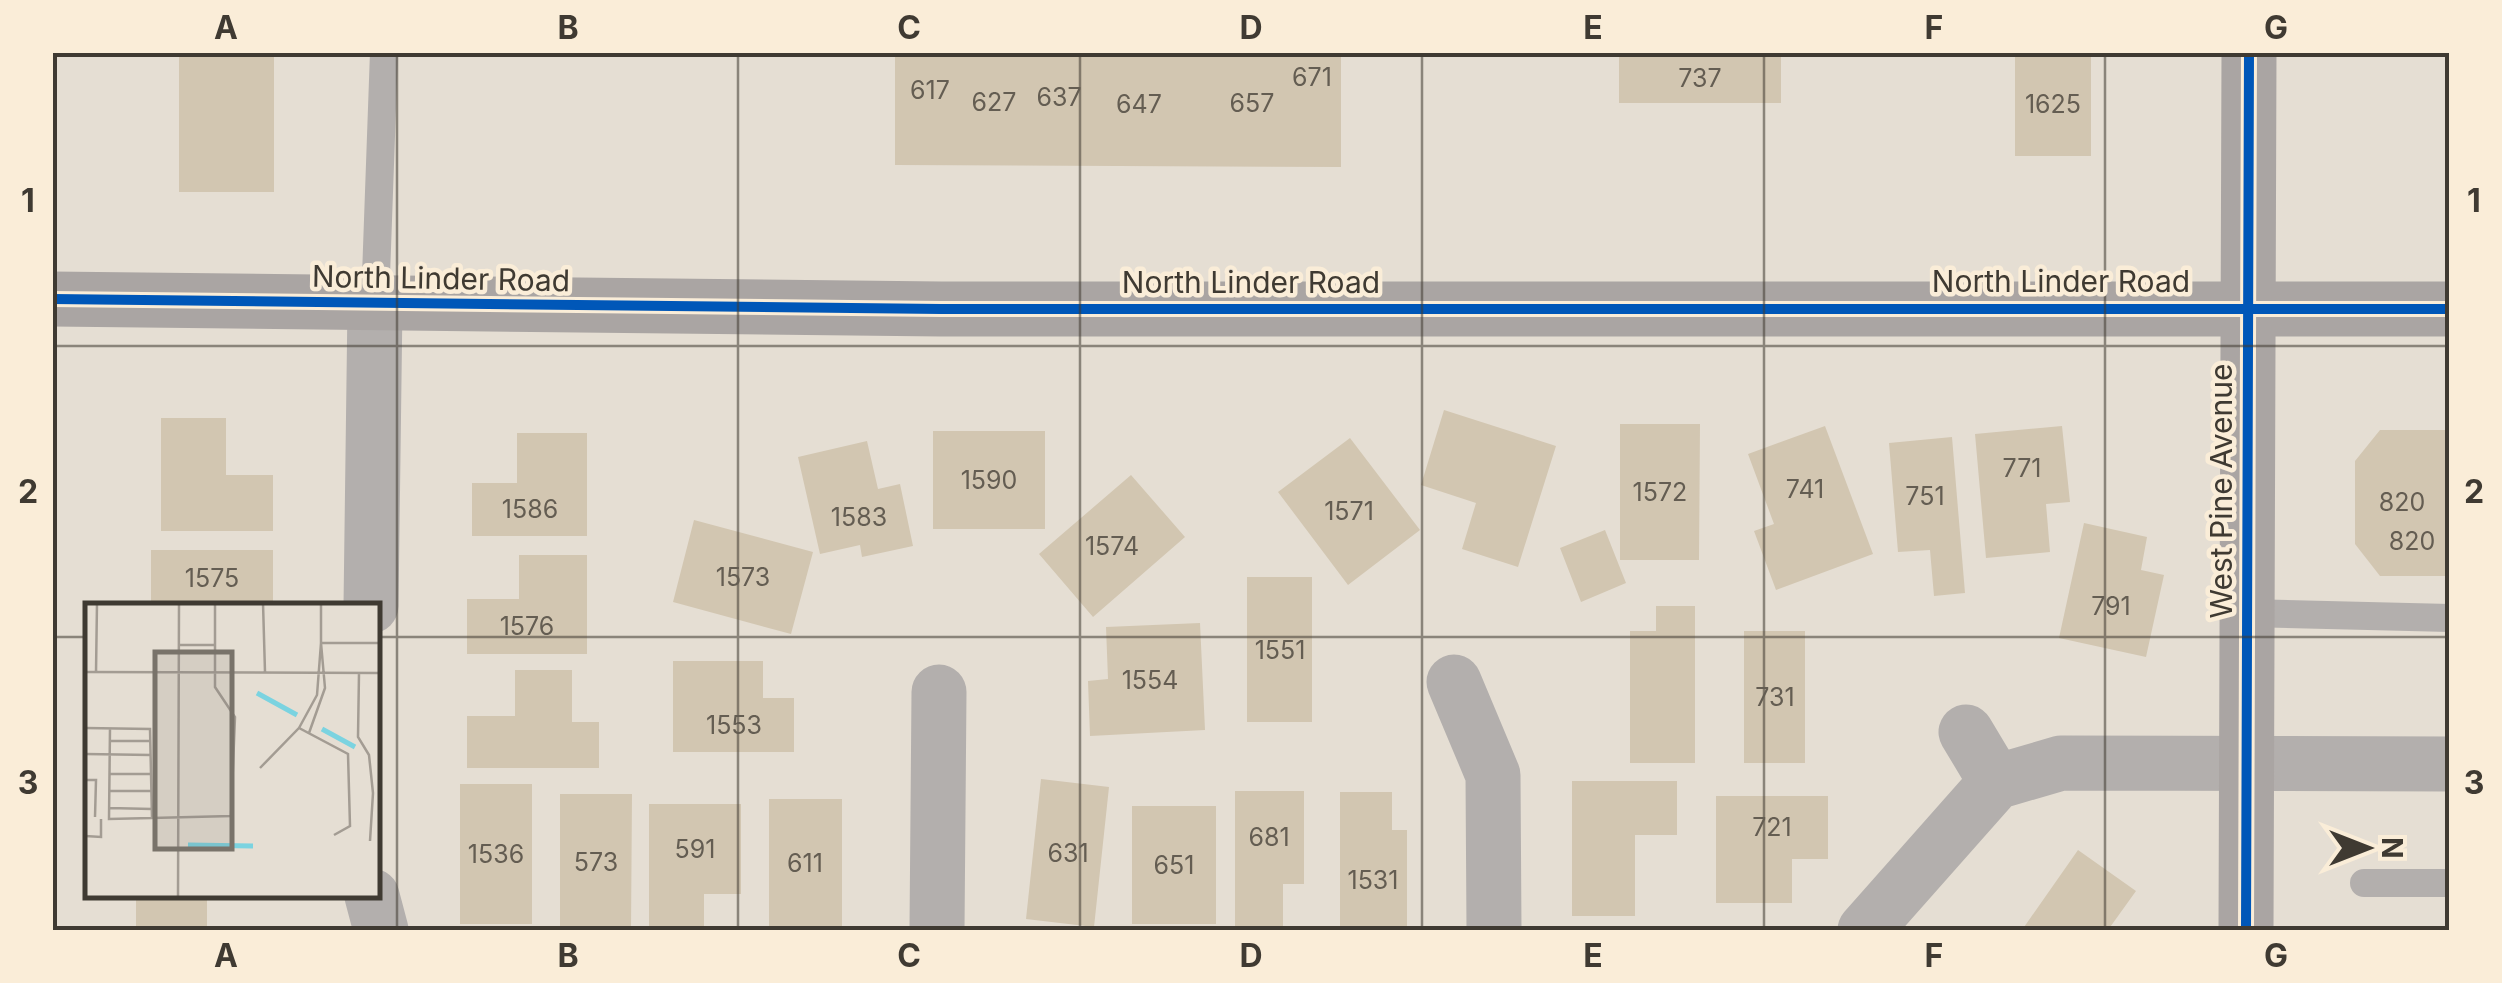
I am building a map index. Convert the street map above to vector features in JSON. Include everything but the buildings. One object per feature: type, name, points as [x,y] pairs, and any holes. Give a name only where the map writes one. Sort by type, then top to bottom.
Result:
[{"type":"main road","name":"West Pine Avenue","points":[[2246,930],[2250,52]]},
{"type":"main road","name":"North Linder Road","points":[[52,299],[922,308],[2450,309]]},
{"type":"street","points":[[371,603],[375,304]]},
{"type":"street","points":[[1454,682],[1493,775],[1494,930]]},
{"type":"street","points":[[938,930],[939,692]]},
{"type":"street","points":[[1966,732],[1996,782]]},
{"type":"street","points":[[1864,930],[1996,782],[2060,763],[2450,764]]},
{"type":"street","points":[[372,898],[380,930]]},
{"type":"lane","points":[[375,304],[384,52]]},
{"type":"lane","points":[[2246,612],[2450,618]]},
{"type":"lane","points":[[2364,883],[2450,883]]},
{"type":"cycle path","points":[[2246,930],[2249,52]]},
{"type":"cycle path","points":[[52,299],[941,309],[2450,309]]}]
